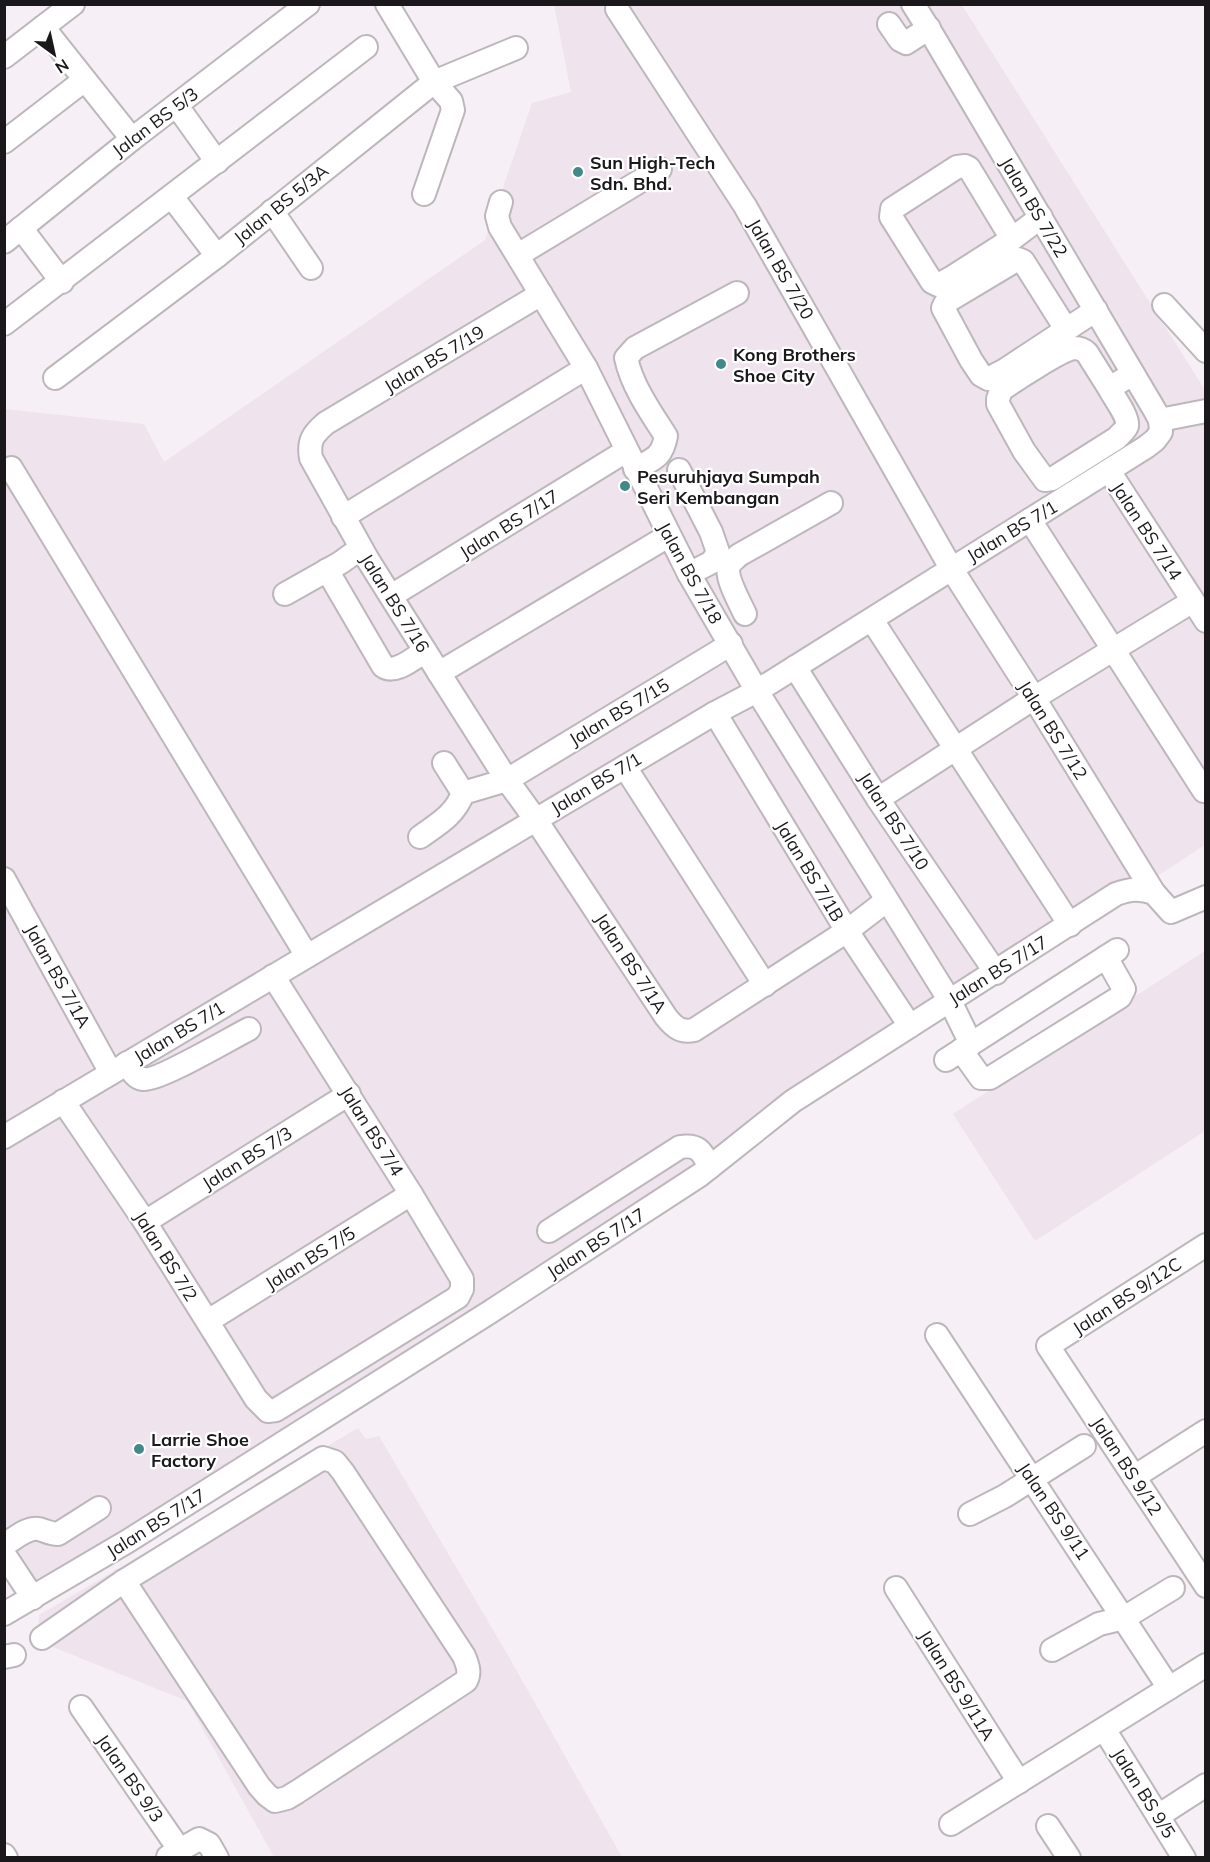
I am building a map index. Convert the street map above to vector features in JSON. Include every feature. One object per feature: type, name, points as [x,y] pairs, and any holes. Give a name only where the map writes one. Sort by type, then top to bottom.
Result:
[{"type":"street","points":[[4,57],[73,4]]},
{"type":"street","name":"Jalan BS 5/3","points":[[13,235],[132,139],[308,4]]},
{"type":"street","points":[[387,4],[434,82],[451,101],[453,110],[424,194]]},
{"type":"street","name":"Jalan BS 7/22","points":[[913,4],[1157,415]]},
{"type":"street","name":"Jalan BS 7/20","points":[[617,9],[745,206],[951,568]]},
{"type":"street","points":[[889,24],[900,40],[906,43],[929,28]]},
{"type":"street","points":[[43,27],[132,139]]},
{"type":"street","points":[[4,324],[62,282],[366,47]]},
{"type":"street","name":"Jalan BS 5/3A","points":[[55,378],[217,256],[434,82],[516,48]]},
{"type":"street","points":[[4,142],[78,85]]},
{"type":"street","points":[[177,106],[217,162]]},
{"type":"street","points":[[969,168],[999,148]]},
{"type":"street","points":[[1012,239],[969,168],[965,166],[957,167],[894,206],[891,213],[893,220],[932,282],[938,285],[1012,239],[1041,217]]},
{"type":"street","points":[[518,255],[660,169]]},
{"type":"street","points":[[172,197],[217,256]]},
{"type":"street","name":"Jalan BS 7/18","points":[[501,202],[497,216],[500,226],[586,368],[668,536],[757,691]]},
{"type":"street","points":[[272,211],[311,268]]},
{"type":"street","points":[[13,235],[62,282]]},
{"type":"street","points":[[1023,261],[1054,241]]},
{"type":"street","points":[[1066,329],[1023,261],[1016,259],[946,302],[943,308],[971,360],[981,375],[988,379],[1096,310]]},
{"type":"street","name":"Jalan BS 7/17","points":[[392,596],[630,460],[657,457],[663,449],[666,436],[654,418],[629,369],[626,358],[634,348],[737,293]]},
{"type":"street","name":"Jalan BS 7/19","points":[[327,423],[541,294]]},
{"type":"street","points":[[1164,304],[1206,351]]},
{"type":"street","points":[[1083,349],[1091,358],[1127,419],[1126,427],[1117,438],[1052,479],[1045,480],[1024,451],[998,404],[999,393],[1063,352],[1075,348],[1083,349],[1109,333]]},
{"type":"street","points":[[343,517],[586,368]]},
{"type":"street","points":[[1109,388],[1133,374]]},
{"type":"street","points":[[1157,415],[1206,411]]},
{"type":"street","name":"Jalan BS 7/1","points":[[4,1137],[715,712],[757,691],[872,620],[1155,440],[1161,432],[1157,415]]},
{"type":"street","name":"Jalan BS 7/16","points":[[327,423],[312,439],[309,448],[311,458],[361,548],[425,651],[507,780],[536,819]]},
{"type":"street","points":[[11,468],[307,956]]},
{"type":"street","points":[[679,470],[714,539],[745,614]]},
{"type":"street","name":"Jalan BS 7/14","points":[[1109,471],[1206,621]]},
{"type":"street","points":[[689,574],[739,555],[831,503]]},
{"type":"street","points":[[1029,520],[1204,791]]},
{"type":"street","points":[[439,673],[668,536]]},
{"type":"street","points":[[285,594],[361,548]]},
{"type":"street","name":"Jalan BS 7/12","points":[[951,568],[1154,893],[1171,912],[1204,902]]},
{"type":"street","points":[[327,570],[383,666],[390,670],[394,669],[425,651]]},
{"type":"street","points":[[879,799],[1034,698],[1193,601]]},
{"type":"street","points":[[872,620],[1070,925]]},
{"type":"street","name":"Jalan BS 7/15","points":[[463,793],[507,780],[731,644]]},
{"type":"street","name":"Jalan BS 7/10","points":[[795,667],[879,799],[996,973]]},
{"type":"street","points":[[757,691],[950,1001],[959,1052],[981,1078],[990,1078],[1120,997],[1124,988],[1112,953],[959,1052]]},
{"type":"street","name":"Jalan BS 7/1B","points":[[715,712],[847,931],[910,1026]]},
{"type":"street","points":[[420,837],[451,815],[463,793],[444,763]]},
{"type":"street","points":[[625,766],[765,985]]},
{"type":"street","name":"Jalan BS 7/1A","points":[[536,819],[666,1017],[678,1029],[686,1031],[694,1030],[765,985],[847,931],[886,901]]},
{"type":"street","name":"Jalan BS 7/1A","points":[[4,879],[119,1068]]},
{"type":"street","name":"Jalan BS 7/17","points":[[4,1614],[128,1541],[490,1312],[711,1167],[793,1101],[1116,894],[1130,889],[1143,889],[1154,893]]},
{"type":"street","name":"Jalan BS 7/4","points":[[268,1411],[276,1410],[458,1297],[462,1289],[462,1279],[411,1194],[273,976]]},
{"type":"street","points":[[119,1068],[141,1079],[164,1075],[249,1029]]},
{"type":"street","name":"Jalan BS 7/3","points":[[145,1222],[349,1094]]},
{"type":"street","name":"Jalan BS 7/2","points":[[63,1101],[145,1222],[256,1398],[268,1411]]},
{"type":"street","points":[[549,1231],[680,1147],[690,1145],[698,1149],[711,1167]]},
{"type":"street","name":"Jalan BS 7/5","points":[[208,1322],[411,1194]]},
{"type":"street","name":"Jalan BS 9/12C","points":[[1048,1346],[1206,1245]]},
{"type":"street","name":"Jalan BS 9/11","points":[[937,1335],[1169,1688]]},
{"type":"street","name":"Jalan BS 9/12","points":[[1048,1346],[1206,1586]]},
{"type":"street","points":[[1134,1477],[1206,1431]]},
{"type":"street","points":[[970,1514],[1005,1496],[1084,1446]]},
{"type":"street","points":[[42,1638],[124,1581],[323,1458],[328,1458],[344,1472],[464,1656],[469,1671],[468,1677],[297,1792],[275,1801],[259,1786],[124,1581]]},
{"type":"street","points":[[4,1545],[29,1530],[40,1529],[58,1534],[99,1508]]},
{"type":"street","points":[[4,1554],[33,1598]]},
{"type":"street","name":"Jalan BS 9/11A","points":[[896,1588],[1019,1782]]},
{"type":"street","points":[[1052,1650],[1099,1624],[1124,1618],[1173,1588]]},
{"type":"street","points":[[951,1824],[1206,1665]]},
{"type":"street","name":"Jalan BS 9/3","points":[[81,1707],[173,1853]]},
{"type":"street","name":"Jalan BS 9/5","points":[[1104,1729],[1184,1857]]},
{"type":"street","points":[[1158,1816],[1206,1785]]},
{"type":"street","points":[[1048,1826],[1069,1857]]},
{"type":"street","points":[[173,1853],[199,1839],[213,1851]]},
{"type":"shaded area","points":[[554,5],[962,5],[1205,390],[1205,845],[274,1449],[35,1590],[5,1539],[5,409],[144,424],[164,462],[485,240],[532,103],[571,92]]},
{"type":"shaded area","points":[[1205,951],[1205,1131],[1035,1241],[953,1114]]},
{"type":"shaded area","points":[[358,1428],[366,1439],[379,1436],[509,1657],[622,1857],[274,1857],[187,1701],[38,1641],[39,1615]]},
{"type":"place","name":"Sun High-Tech Sdn. Bhd.","points":[[578,172]]},
{"type":"place","name":"Kong Brothers Shoe City","points":[[721,364]]},
{"type":"place","name":"Pesuruhjaya Sumpah Seri Kembangan","points":[[625,486]]},
{"type":"place","name":"Larrie Shoe Factory","points":[[139,1449]]}]
